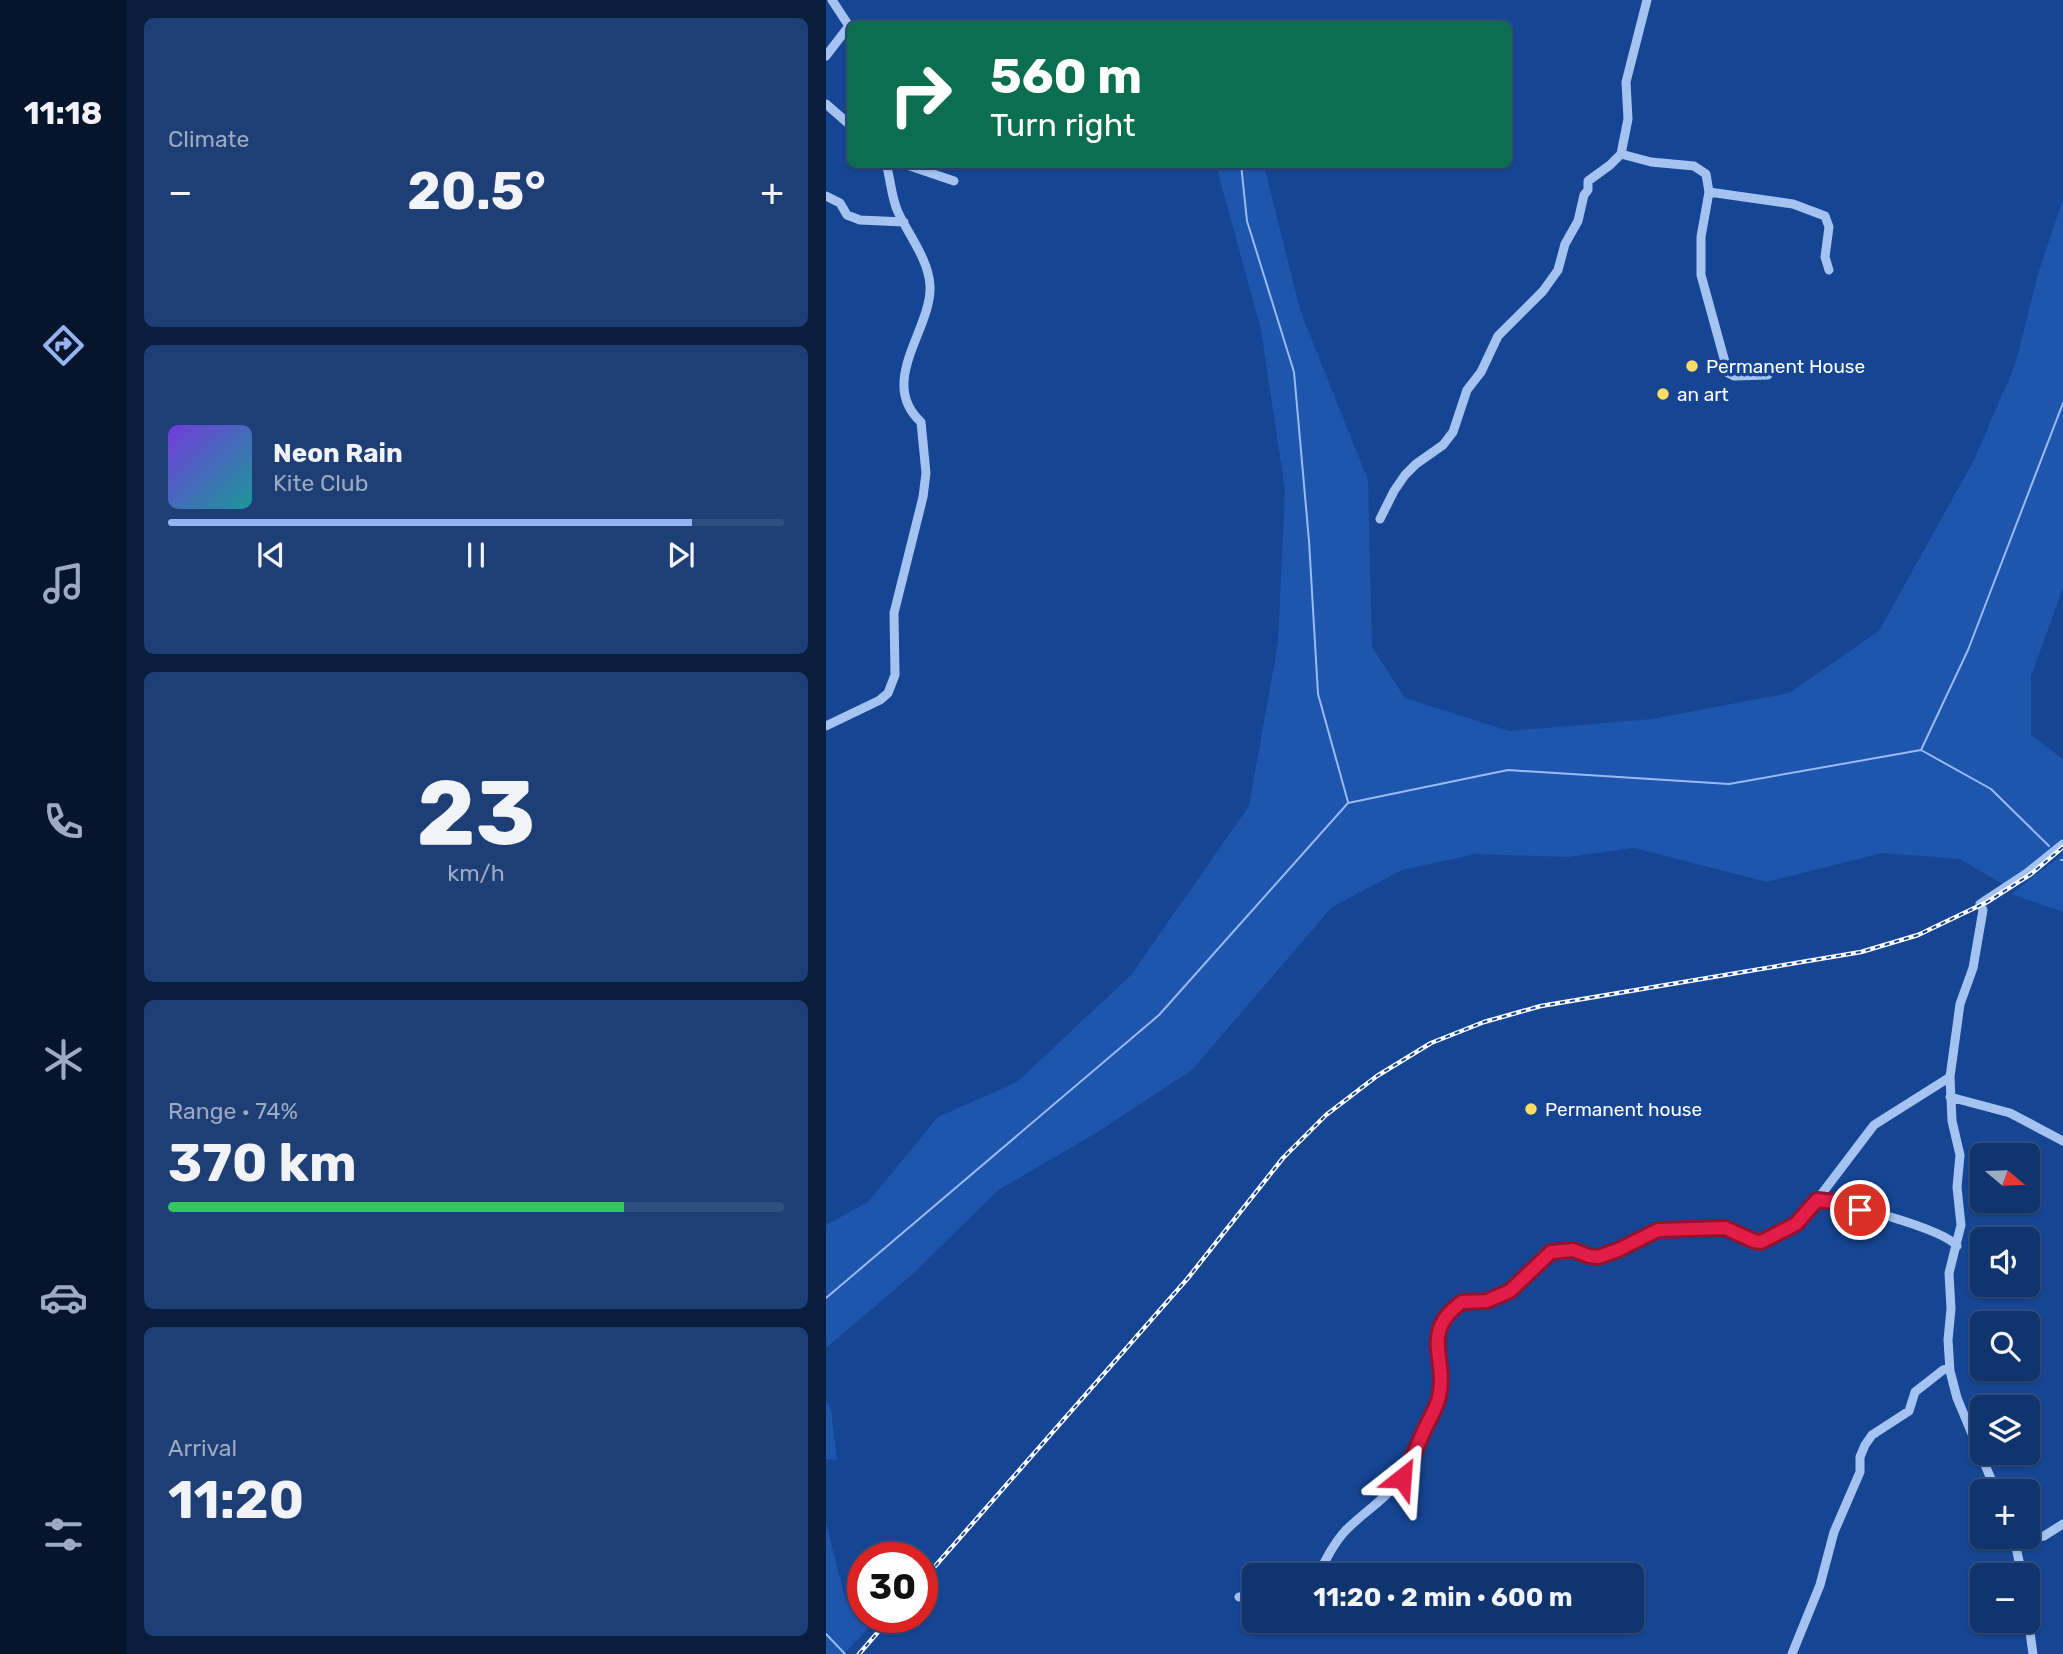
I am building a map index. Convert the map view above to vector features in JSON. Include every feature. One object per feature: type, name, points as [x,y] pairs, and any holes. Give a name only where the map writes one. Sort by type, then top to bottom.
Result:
[{"type":"street","points":[[832,0],[847,22]]},
{"type":"street","points":[[1380,519],[1405,475],[1448,441],[1457,424],[1467,390],[1481,372],[1498,336],[1544,291],[1558,270],[1565,244],[1578,221],[1584,195],[1588,190],[1588,181],[1621,154],[1628,119],[1626,82],[1647,0]]},
{"type":"street","points":[[826,56],[847,31]]},
{"type":"street","points":[[826,104],[847,122]]},
{"type":"street","points":[[1621,154],[1651,162],[1702,169],[1709,180],[1709,192],[1703,217],[1700,267],[1724,365],[1728,373],[1734,376],[1768,375]]},
{"type":"street","points":[[826,726],[880,700],[888,693],[895,675],[894,613],[923,497],[926,473],[921,422],[911,413],[905,402],[905,383],[909,354],[926,308],[930,286],[923,263],[894,199],[887,168]]},
{"type":"street","points":[[916,168],[954,181]]},
{"type":"street","points":[[1709,192],[1793,204],[1825,216],[1829,227],[1825,257],[1829,270]]},
{"type":"street","points":[[826,196],[840,203],[847,215],[860,220],[904,222]]},
{"type":"street","points":[[1991,1479],[1969,1430],[1950,1368],[1949,1273],[1961,1225],[1957,1187],[1960,1155],[1952,1121],[1950,1077],[1960,1004],[1972,968],[1983,910],[1980,904],[2027,873],[2063,844]]},
{"type":"street","points":[[1324,1563],[1344,1532],[1382,1500],[1402,1478],[1418,1449],[1436,1409],[1440,1391],[1438,1331],[1457,1306],[1469,1301],[1487,1301],[1510,1291],[1551,1252],[1573,1250],[1598,1257],[1665,1229],[1686,1231],[1725,1228],[1761,1242],[1796,1224],[1874,1125],[1950,1077]]},
{"type":"street","points":[[1950,1097],[2010,1113],[2063,1141]]},
{"type":"street","points":[[1817,1200],[1835,1202],[1928,1229],[1948,1238],[1956,1246]]},
{"type":"street","points":[[1792,1654],[1820,1585],[1834,1532],[1860,1472],[1861,1452],[1872,1435],[1909,1411],[1915,1392],[1943,1370],[1950,1368]]},
{"type":"street","points":[[2040,1536],[2063,1524]]},
{"type":"street","points":[[2030,1633],[2033,1654]]},
{"type":"shaded area","points":[[1217,168],[1265,168],[1300,310],[1368,480],[1372,647],[1405,698],[1509,731],[1652,719],[1789,693],[1879,631],[1974,460],[2015,365],[2038,274],[2063,199],[2063,588],[2031,676],[2031,735],[2063,759],[2063,841],[2004,885],[1960,859],[1883,853],[1767,882],[1634,848],[1567,857],[1476,854],[1402,870],[1332,907],[1192,1070],[1096,1133],[997,1191],[914,1273],[826,1348],[826,1225],[868,1202],[938,1117],[1017,1082],[1131,975],[1249,806],[1278,643],[1285,490],[1261,330]]},
{"type":"shaded area","points":[[2063,854],[2063,912],[2011,894]]},
{"type":"shaded area","points":[[826,1401],[831,1410],[837,1460],[826,1459]]},
{"type":"shaded area","points":[[826,1523],[847,1601],[847,1633],[863,1633],[844,1654],[826,1654]]},
{"type":"waterway","points":[[1241,168],[1247,221],[1294,372],[1309,541],[1318,694],[1348,802]]},
{"type":"waterway","points":[[1921,750],[1968,650],[2063,403]]},
{"type":"waterway","points":[[826,1298],[1159,1015],[1348,803],[1508,770],[1729,784],[1921,750],[1991,789],[2049,846]]},
{"type":"waterway","points":[[826,1634],[845,1654]]},
{"type":"railway","points":[[938,1563],[1188,1278],[1283,1158],[1326,1115],[1377,1076],[1431,1043],[1484,1022],[1541,1006],[1861,952],[1918,935],[1987,902],[2031,874],[2063,847]]},
{"type":"railway","points":[[859,1654],[877,1633]]},
{"type":"place","name":"Permanent House","points":[[1692,366]]},
{"type":"place","name":"an art","points":[[1663,394]]},
{"type":"place","name":"Permanent house","points":[[1531,1109]]},
{"type":"route","points":[[1402,1478],[1436,1409],[1441,1379],[1438,1331],[1462,1302],[1487,1301],[1510,1291],[1551,1252],[1566,1249],[1598,1257],[1665,1229],[1686,1231],[1725,1228],[1761,1242],[1796,1224],[1817,1200],[1835,1202],[1860,1210]]}]
